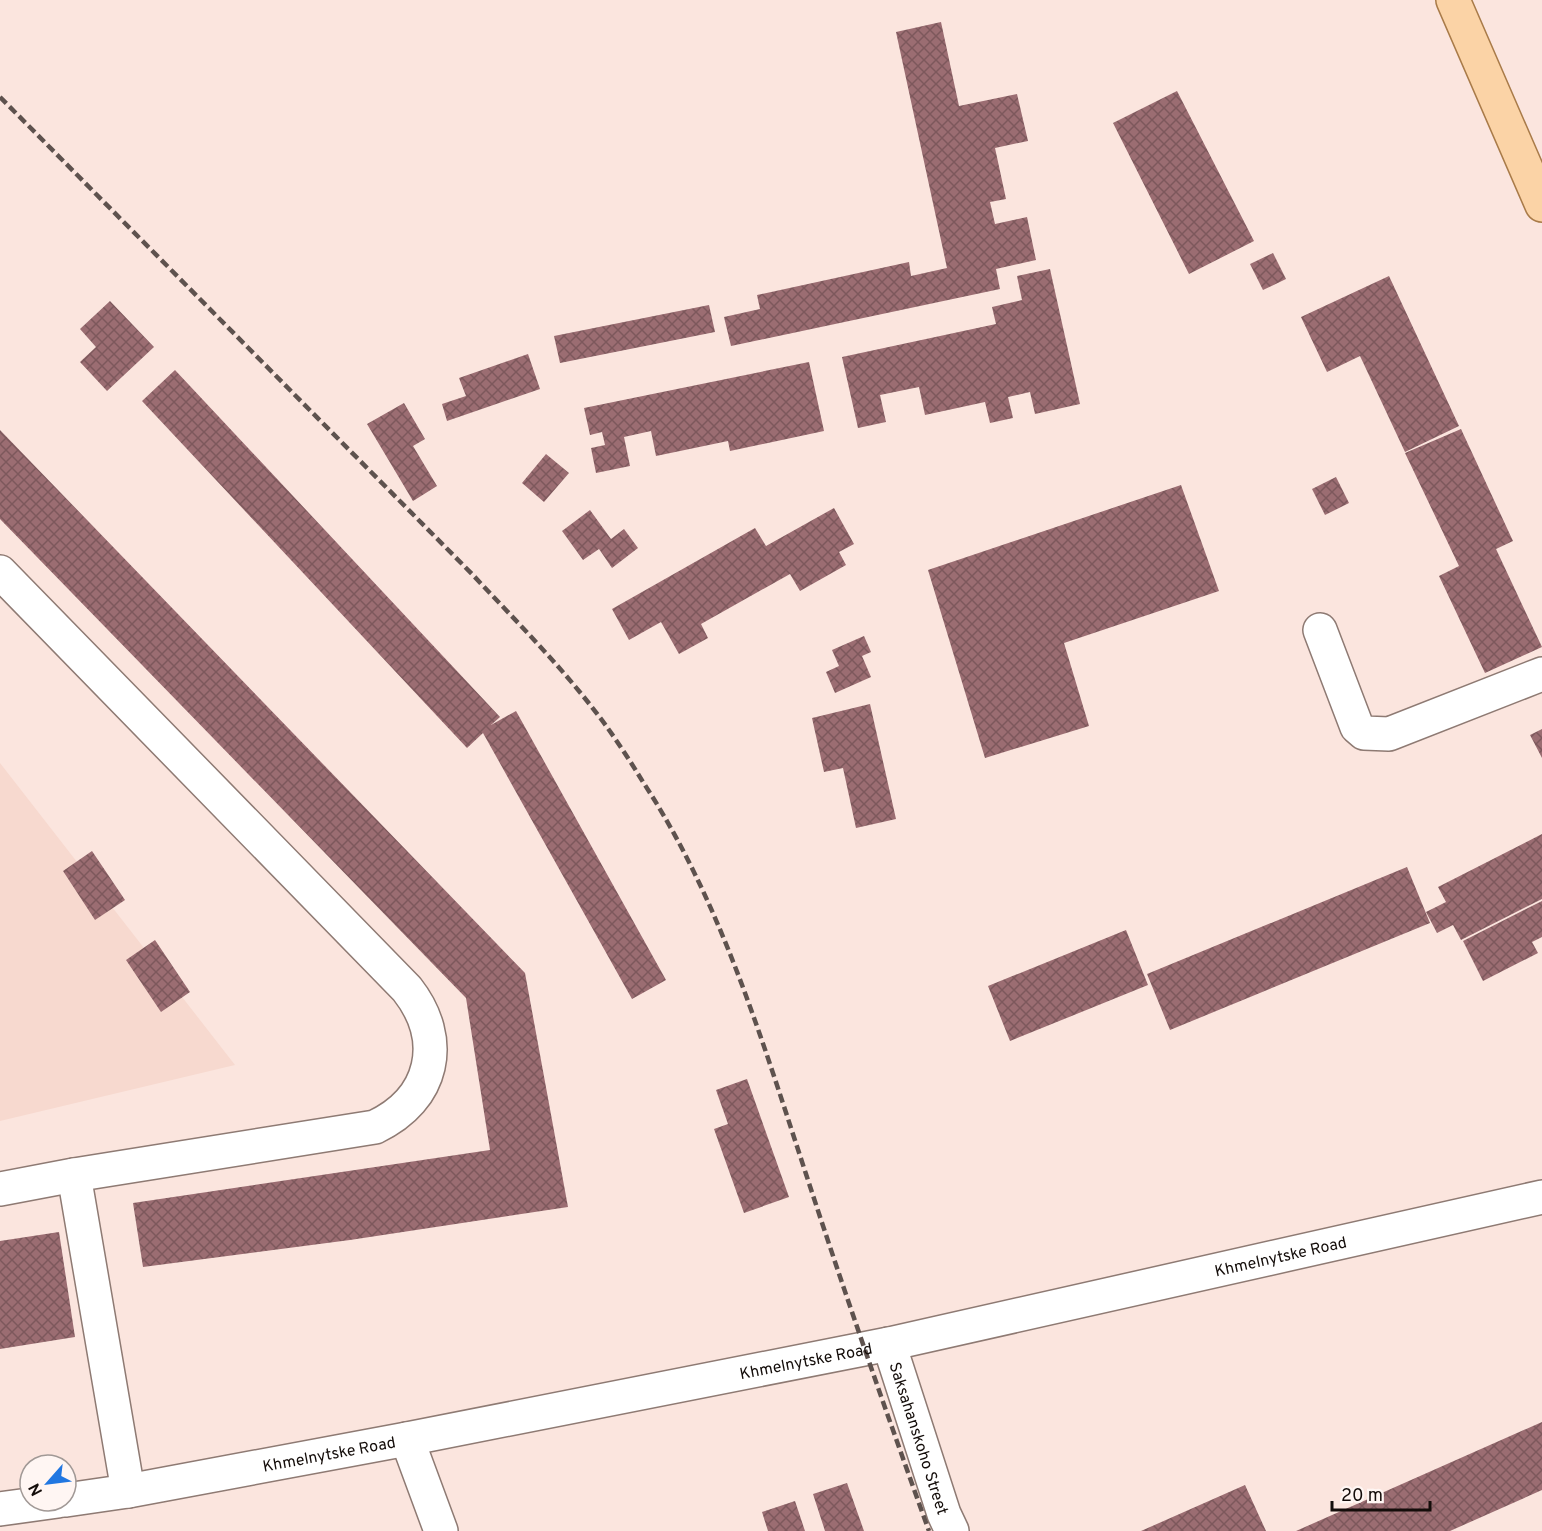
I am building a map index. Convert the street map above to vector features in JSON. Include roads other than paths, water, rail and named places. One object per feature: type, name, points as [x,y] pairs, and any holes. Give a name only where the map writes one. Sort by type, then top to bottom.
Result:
[{"type":"main road","points":[[1453,0],[1542,205]]},
{"type":"street","points":[[0,572],[407,989],[416,1001],[429,1029],[430,1059],[421,1088],[401,1112],[375,1127],[0,1189]]},
{"type":"street","points":[[1320,630],[1357,727],[1364,733],[1389,734],[1542,674]]},
{"type":"street","points":[[74,1175],[128,1491]]},
{"type":"street","name":"Khmelnytske Road","points":[[78,1498],[128,1491],[407,1438],[889,1344],[1542,1197]]},
{"type":"street","name":"Saksahanskoho Street","points":[[889,1344],[944,1514],[952,1531]]},
{"type":"street","points":[[407,1438],[441,1531]]},
{"type":"street","points":[[0,1509],[18,1507]]},
{"type":"railway","points":[[0,97],[472,574],[568,678],[627,756],[671,828],[695,875],[737,972],[929,1531]]}]
